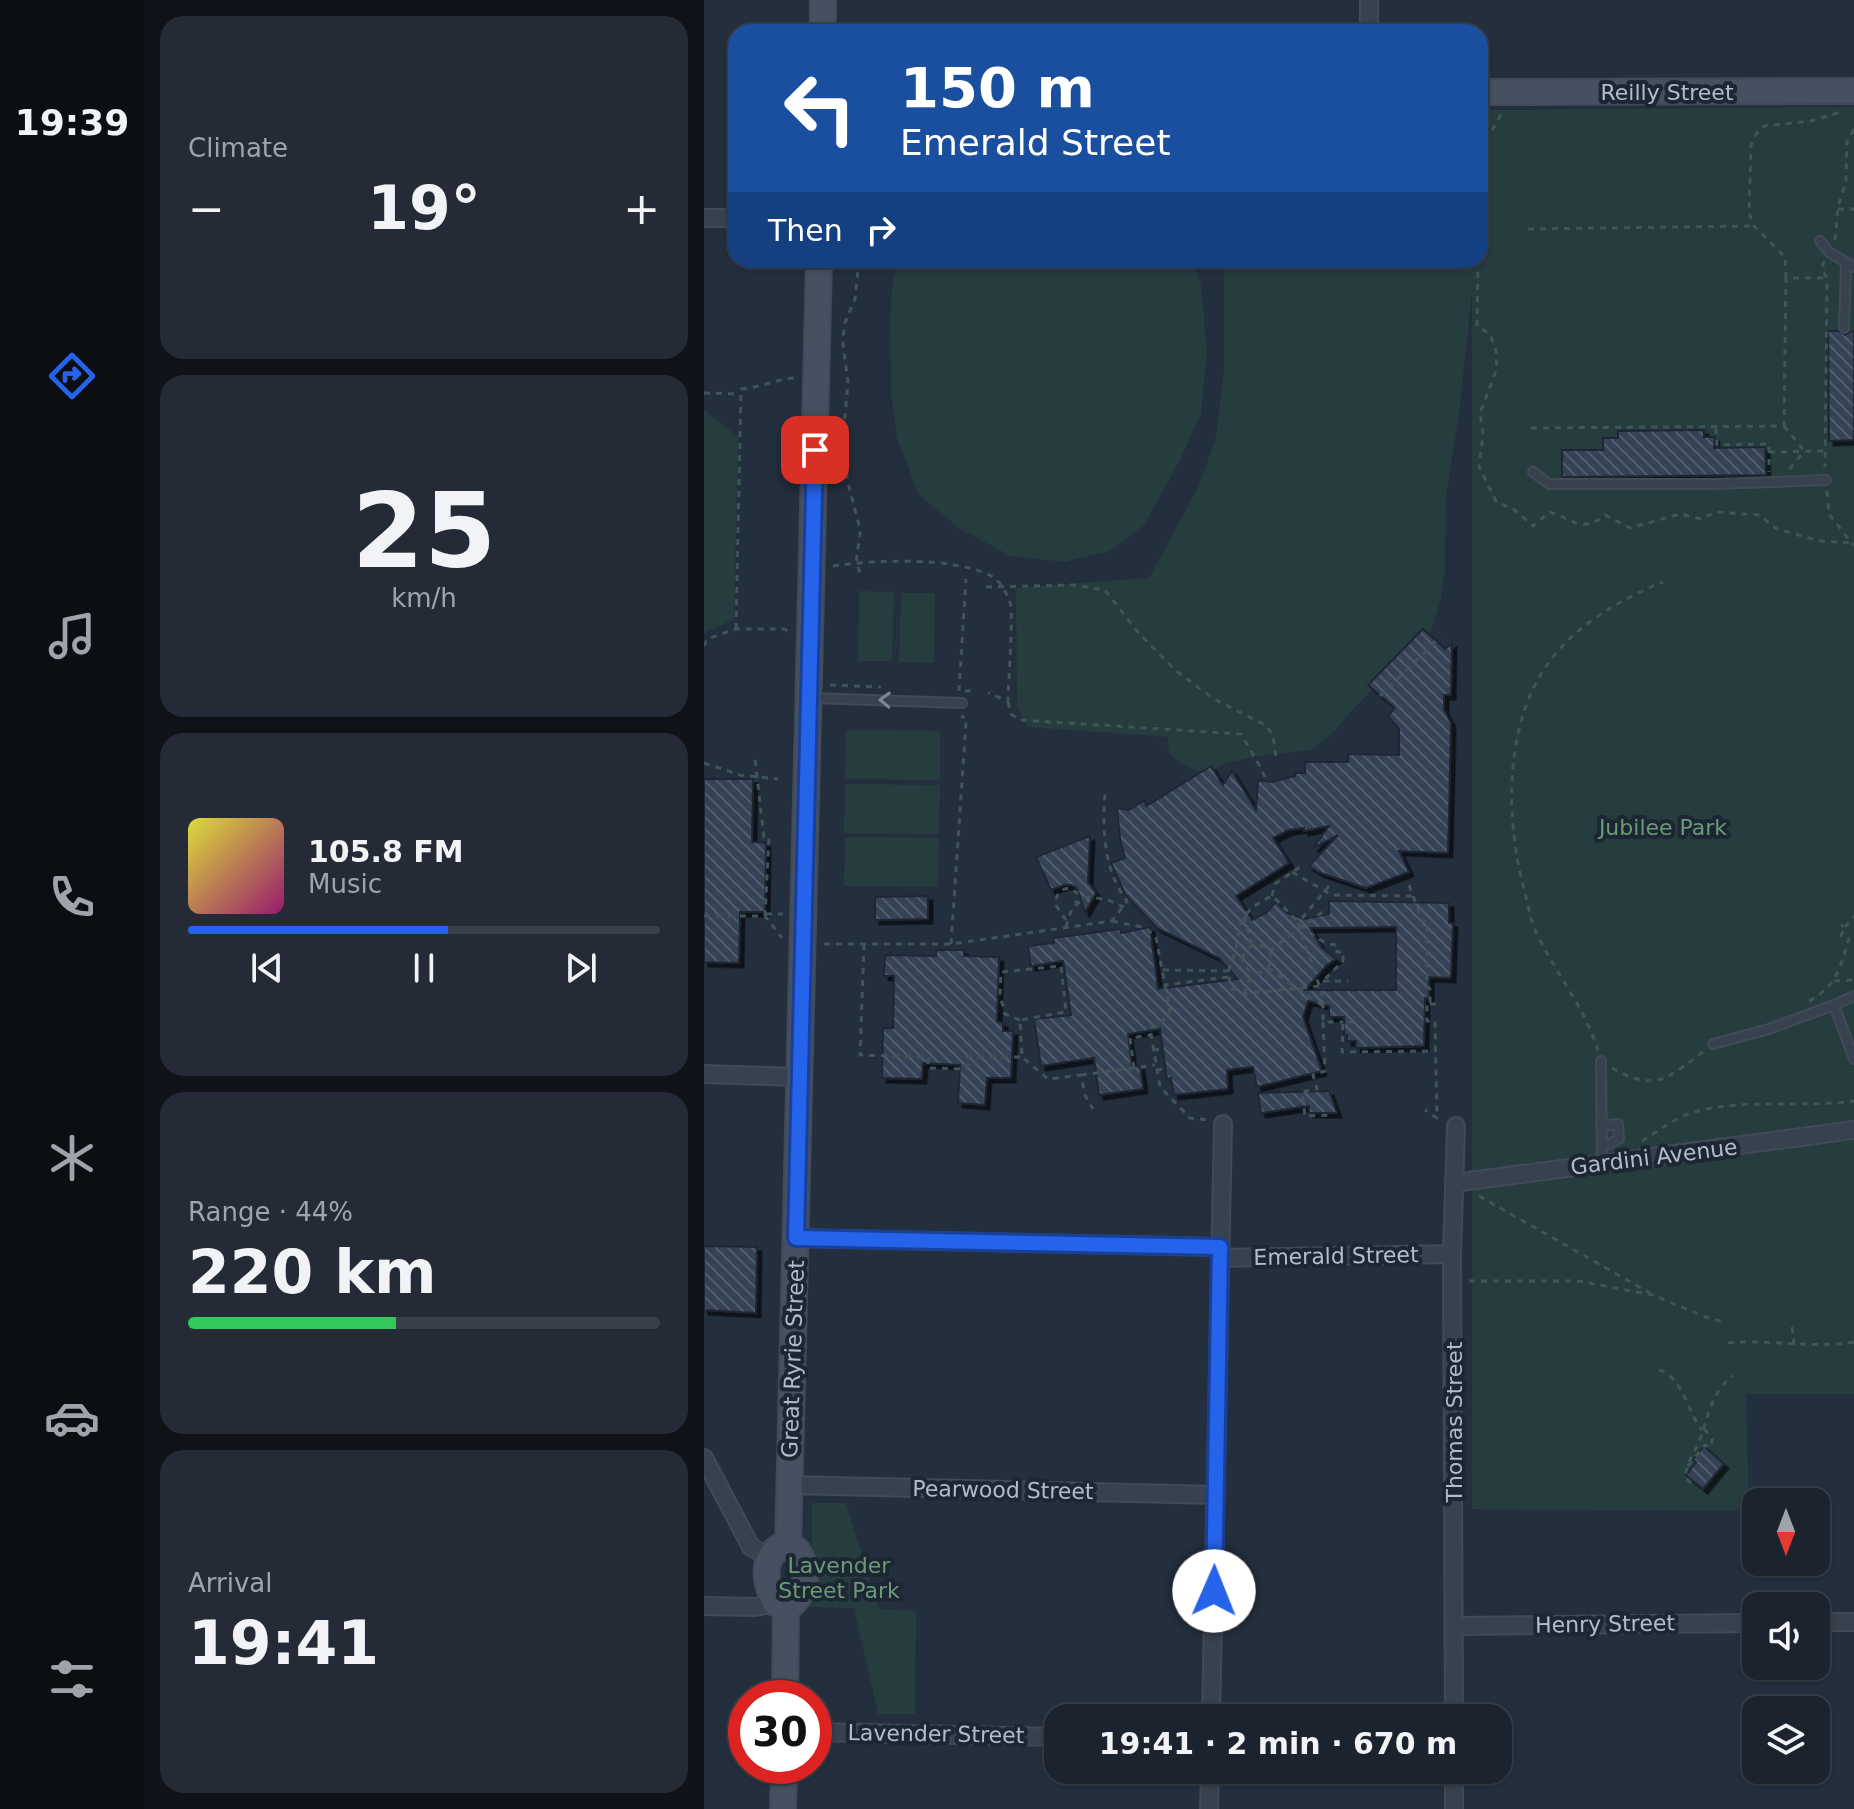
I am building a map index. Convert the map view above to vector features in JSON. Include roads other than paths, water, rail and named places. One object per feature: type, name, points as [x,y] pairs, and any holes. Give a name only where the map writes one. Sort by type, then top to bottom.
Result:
[{"type":"main road","points":[[823,0],[823,24]]},
{"type":"main road","name":"Reilly Street","points":[[1488,92],[1852,100]]},
{"type":"main road","name":"Great Ryrie Street","points":[[778,1552],[789,1485],[819,268]]},
{"type":"main road","points":[[780,1605],[799,1598],[806,1578],[797,1550],[778,1552],[766,1581],[780,1605],[784,1680]]},
{"type":"main road","points":[[783,1809],[784,1784]]},
{"type":"street","points":[[1369,0],[1369,24]]},
{"type":"street","points":[[704,218],[728,218]]},
{"type":"street","points":[[704,1074],[799,1077]]},
{"type":"street","points":[[1211,1704],[1223,1121]]},
{"type":"street","name":"Thomas Street","points":[[1454,1704],[1452,1254],[1456,1126]]},
{"type":"street","name":"Gardini Avenue","points":[[1454,1183],[1602,1156],[1854,1130]]},
{"type":"street","name":"Emerald Street","points":[[796,1238],[1220,1253],[1452,1254]]},
{"type":"street","points":[[704,1458],[751,1547],[778,1552]]},
{"type":"street","name":"Pearwood Street","points":[[789,1485],[1216,1495]]},
{"type":"street","points":[[704,1606],[780,1605]]},
{"type":"street","points":[[1830,1622],[1854,1622]]},
{"type":"street","name":"Henry Street","points":[[1455,1626],[1742,1623]]},
{"type":"street","name":"Lavender Street","points":[[832,1732],[1044,1737]]},
{"type":"street","points":[[1209,1809],[1210,1784]]},
{"type":"street","points":[[1454,1784],[1454,1809]]},
{"type":"lane","points":[[1820,241],[1829,252],[1850,265],[1844,328]]},
{"type":"lane","points":[[1533,472],[1549,484],[1826,480]]},
{"type":"lane","points":[[808,698],[962,703]]},
{"type":"lane","points":[[1713,1044],[1769,1029],[1854,996]]},
{"type":"lane","points":[[1834,1005],[1854,1059]]},
{"type":"lane","points":[[1601,1061],[1602,1156]]},
{"type":"lane","points":[[1601,1126],[1618,1124],[1619,1139],[1602,1156]]},
{"type":"park label","name":"Jubilee Park","points":[[1663,827]]},
{"type":"park label","name":"Lavender Street Park","points":[[839,1578]]}]
